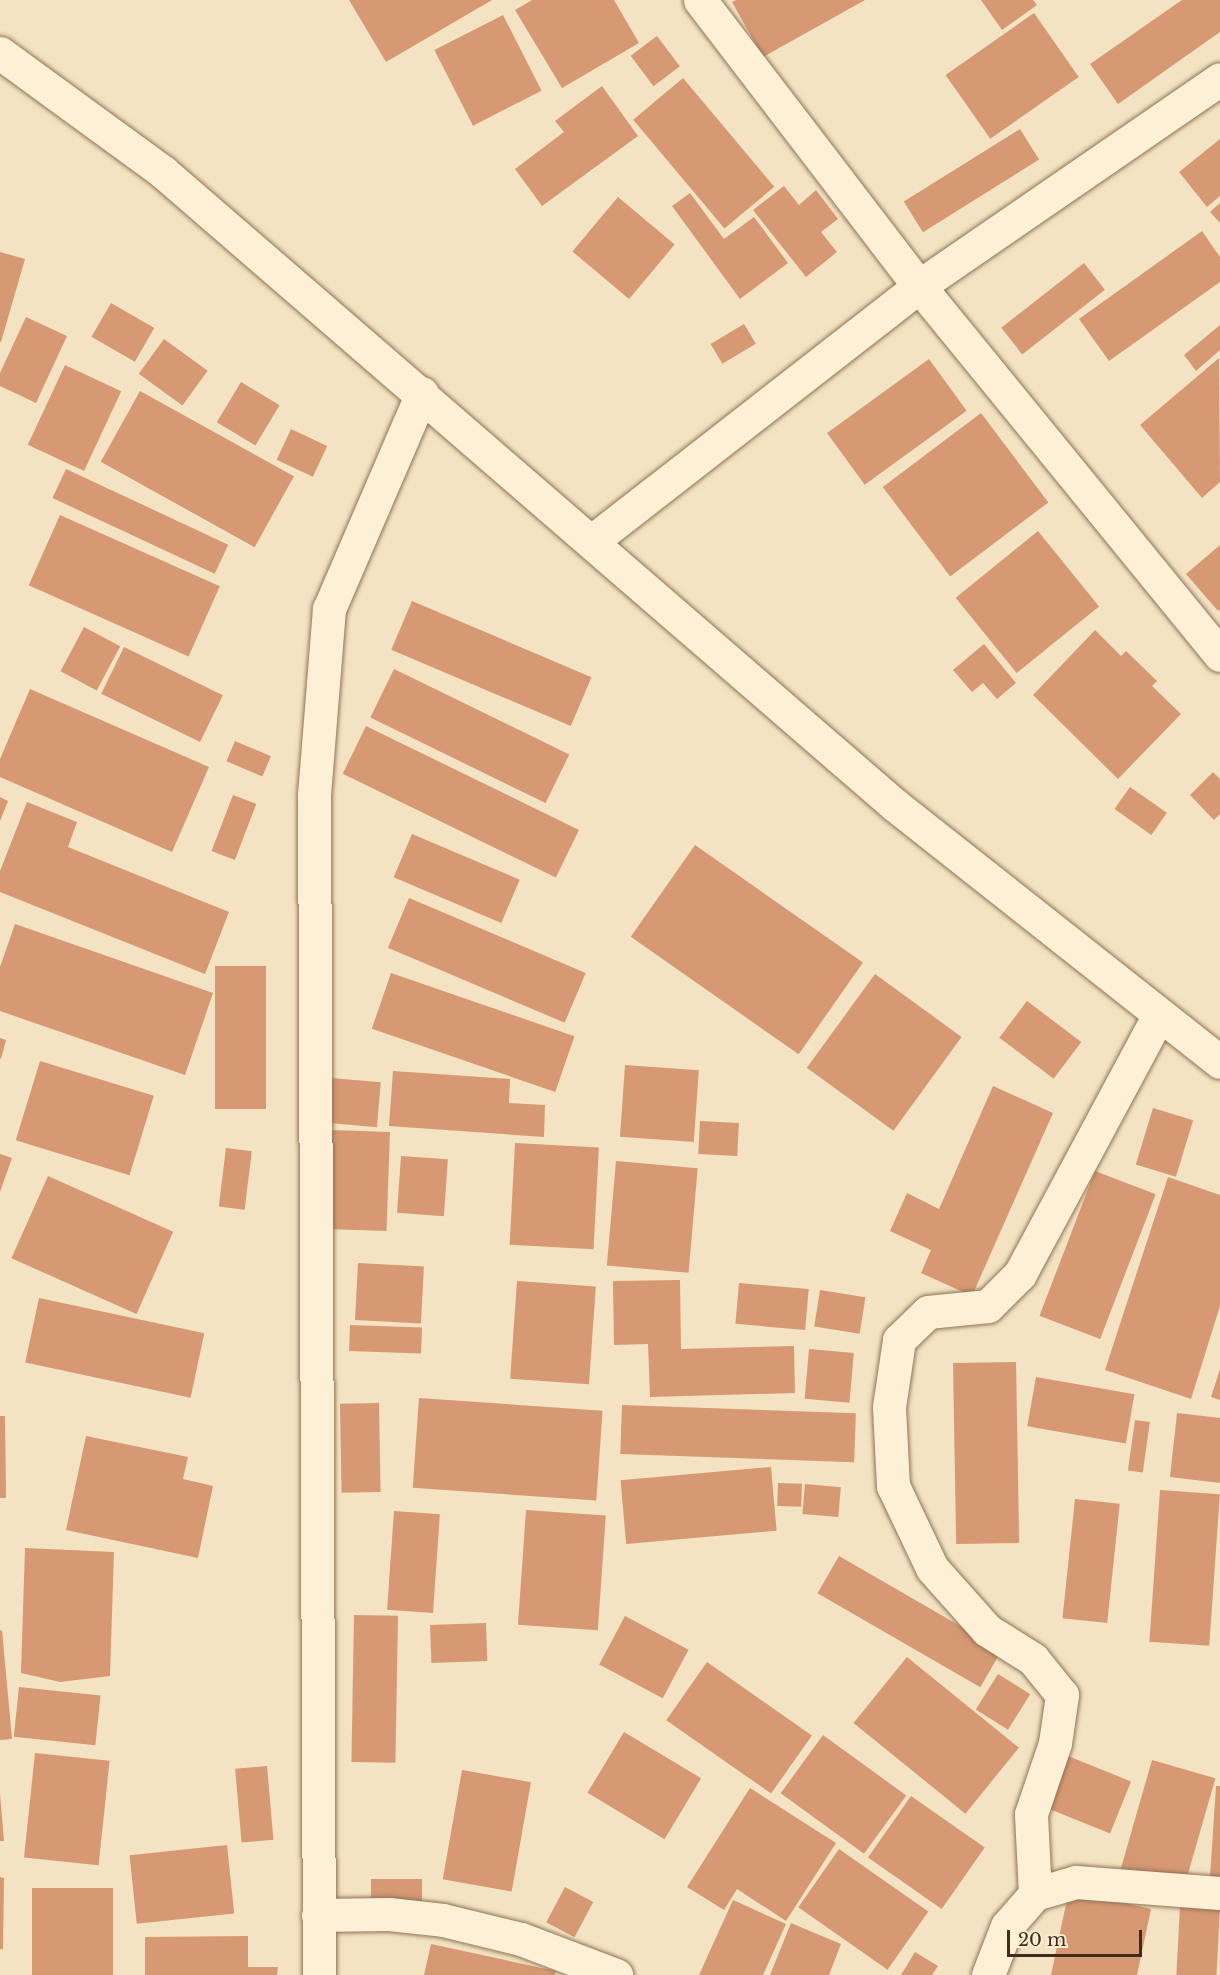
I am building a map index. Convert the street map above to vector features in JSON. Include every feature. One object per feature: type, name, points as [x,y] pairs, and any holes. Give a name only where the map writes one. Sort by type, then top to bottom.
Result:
[{"type":"street","points":[[700,0],[919,286],[1220,656]]},
{"type":"street","points":[[0,53],[163,172],[422,393],[896,806],[1220,1062]]},
{"type":"street","points":[[592,541],[919,286],[1220,79]]},
{"type":"street","points":[[319,1975],[314,795],[329,609],[422,393]]},
{"type":"street","points":[[1035,1894],[1031,1814],[1055,1743],[1062,1695],[1033,1659],[987,1630],[932,1568],[893,1486],[889,1407],[899,1340],[928,1312],[988,1306],[1020,1274],[1159,1015]]},
{"type":"street","points":[[988,1975],[1007,1926],[1035,1894],[1076,1882],[1220,1893]]},
{"type":"street","points":[[318,1916],[389,1914],[443,1920],[521,1940],[616,1975]]},
{"type":"building","points":[[349,0],[492,0],[386,62]]},
{"type":"building","points":[[532,0],[614,0],[639,43],[562,88],[515,10]]},
{"type":"building","points":[[736,0],[865,0],[763,57],[732,2]]},
{"type":"building","points":[[981,0],[1033,0],[1037,5],[1002,30]]},
{"type":"building","points":[[1182,0],[1220,0],[1220,32],[1118,104],[1090,64]]},
{"type":"building","points":[[1034,13],[1079,77],[990,139],[946,75]]},
{"type":"building","points":[[503,15],[542,91],[473,126],[434,50]]},
{"type":"building","points":[[657,36],[680,66],[654,86],[631,56]]},
{"type":"building","points":[[683,78],[774,187],[724,229],[633,120]]},
{"type":"building","points":[[602,86],[638,136],[542,206],[515,169],[564,132],[555,121]]},
{"type":"building","points":[[1020,129],[1039,160],[923,232],[904,202]]},
{"type":"building","points":[[1220,139],[1220,196],[1207,207],[1179,172]]},
{"type":"building","points":[[784,186],[799,205],[816,190],[838,219],[821,232],[837,252],[806,277],[753,210]]},
{"type":"building","points":[[690,193],[724,239],[754,217],[788,263],[740,299],[672,206]]},
{"type":"building","points":[[618,197],[675,245],[629,299],[572,251]]},
{"type":"building","points":[[1220,203],[1220,223],[1210,212]]},
{"type":"building","points":[[1202,231],[1220,257],[1220,282],[1109,361],[1079,319]]},
{"type":"building","points":[[0,252],[25,259],[1,342],[0,342]]},
{"type":"building","points":[[1084,263],[1105,290],[1022,354],[1001,328]]},
{"type":"building","points":[[111,303],[154,328],[135,362],[92,337]]},
{"type":"building","points":[[26,317],[67,336],[36,403],[0,386],[0,373]]},
{"type":"building","points":[[744,324],[756,344],[722,364],[711,344]]},
{"type":"building","points":[[1220,325],[1220,350],[1196,371],[1184,355]]},
{"type":"building","points":[[164,339],[208,371],[182,406],[139,374]]},
{"type":"building","points":[[1219,358],[1220,482],[1202,498],[1140,425]]},
{"type":"building","points":[[929,359],[967,411],[865,485],[827,433]]},
{"type":"building","points":[[65,365],[121,391],[84,471],[28,445]]},
{"type":"building","points":[[241,382],[280,405],[255,445],[217,422]]},
{"type":"building","points":[[140,391],[294,476],[255,547],[101,462]]},
{"type":"building","points":[[981,413],[1048,502],[950,576],[883,487]]},
{"type":"building","points":[[291,429],[327,446],[313,477],[277,460]]},
{"type":"building","points":[[66,469],[228,545],[215,574],[52,498]]},
{"type":"building","points":[[60,515],[220,586],[189,657],[29,585]]},
{"type":"building","points":[[1038,531],[1099,606],[1017,673],[956,598]]},
{"type":"building","points":[[1220,545],[1220,609],[1218,611],[1186,574]]},
{"type":"building","points":[[412,601],[591,677],[571,726],[391,650]]},
{"type":"building","points":[[84,627],[120,646],[97,690],[61,671]]},
{"type":"building","points":[[1095,630],[1121,656],[1126,651],[1157,681],[1152,686],[1181,714],[1118,779],[1033,695]]},
{"type":"building","points":[[984,644],[1016,683],[997,699],[983,683],[972,692],[953,670]]},
{"type":"building","points":[[124,647],[223,695],[200,742],[101,694]]},
{"type":"building","points":[[394,669],[569,754],[546,803],[370,718]]},
{"type":"building","points":[[30,689],[209,767],[172,852],[0,777],[0,759]]},
{"type":"building","points":[[366,726],[579,830],[556,878],[343,774]]},
{"type":"building","points":[[235,741],[271,756],[262,776],[226,761]]},
{"type":"building","points":[[1213,772],[1220,779],[1220,814],[1214,820],[1190,795]]},
{"type":"building","points":[[1130,787],[1167,813],[1151,835],[1115,809]]},
{"type":"building","points":[[233,795],[256,804],[235,860],[211,851]]},
{"type":"building","points":[[0,797],[8,801],[0,821]]},
{"type":"building","points":[[27,802],[77,822],[68,847],[229,912],[205,974],[0,892],[0,871]]},
{"type":"building","points":[[412,834],[520,880],[501,923],[394,877]]},
{"type":"building","points":[[695,845],[863,963],[799,1054],[631,937]]},
{"type":"building","points":[[409,898],[586,973],[565,1023],[388,948]]},
{"type":"building","points":[[15,924],[213,993],[185,1075],[0,1011],[0,967]]},
{"type":"building","points":[[215,966],[266,966],[266,1109],[215,1109]]},
{"type":"building","points":[[391,973],[574,1036],[555,1092],[372,1029]]},
{"type":"building","points":[[875,974],[962,1037],[893,1131],[807,1068]]},
{"type":"building","points":[[1027,1001],[1081,1042],[1054,1079],[999,1038]]},
{"type":"building","points":[[0,1038],[6,1040],[1,1059],[0,1058]]},
{"type":"building","points":[[40,1061],[154,1096],[130,1175],[16,1140]]},
{"type":"building","points":[[625,1065],[699,1070],[694,1142],[620,1137]]},
{"type":"building","points":[[393,1071],[510,1079],[509,1103],[545,1105],[544,1137],[389,1126]]},
{"type":"building","points":[[331,1078],[381,1082],[377,1127],[327,1123]]},
{"type":"building","points":[[993,1086],[1053,1113],[972,1296],[921,1273],[931,1250],[890,1231],[907,1193],[939,1209]]},
{"type":"building","points":[[1153,1108],[1193,1120],[1176,1177],[1136,1164]]},
{"type":"building","points":[[700,1121],[739,1123],[737,1156],[698,1154]]},
{"type":"building","points":[[330,1130],[390,1132],[387,1231],[327,1229]]},
{"type":"building","points":[[515,1143],[599,1147],[594,1249],[510,1245]]},
{"type":"building","points":[[226,1148],[252,1151],[245,1210],[219,1207]]},
{"type":"building","points":[[0,1154],[12,1158],[0,1192]]},
{"type":"building","points":[[401,1156],[448,1159],[444,1216],[397,1213]]},
{"type":"building","points":[[616,1161],[698,1168],[689,1273],[607,1266]]},
{"type":"building","points":[[1095,1171],[1156,1194],[1100,1339],[1039,1316]]},
{"type":"building","points":[[48,1176],[173,1232],[137,1314],[11,1258]]},
{"type":"building","points":[[1168,1177],[1220,1195],[1220,1306],[1191,1399],[1105,1370]]},
{"type":"building","points":[[358,1263],[424,1266],[421,1323],[355,1320]]},
{"type":"building","points":[[680,1280],[681,1349],[794,1346],[795,1393],[650,1397],[648,1344],[614,1345],[613,1281]]},
{"type":"building","points":[[517,1281],[596,1287],[589,1384],[510,1379]]},
{"type":"building","points":[[739,1283],[809,1289],[805,1330],[735,1324]]},
{"type":"building","points":[[820,1290],[865,1297],[860,1334],[814,1327]]},
{"type":"building","points":[[39,1298],[204,1333],[191,1398],[25,1363]]},
{"type":"building","points":[[350,1325],[422,1328],[421,1353],[349,1351]]},
{"type":"building","points":[[809,1349],[854,1353],[849,1403],[805,1399]]},
{"type":"building","points":[[1016,1362],[1019,1543],[956,1544],[953,1363]]},
{"type":"building","points":[[1220,1369],[1220,1400],[1211,1397]]},
{"type":"building","points":[[1036,1377],[1134,1394],[1126,1444],[1027,1426]]},
{"type":"building","points":[[419,1398],[603,1411],[596,1501],[413,1488]]},
{"type":"building","points":[[379,1403],[381,1492],[342,1493],[340,1404]]},
{"type":"building","points":[[622,1405],[856,1413],[854,1462],[620,1454]]},
{"type":"building","points":[[1177,1413],[1220,1418],[1220,1483],[1170,1477]]},
{"type":"building","points":[[0,1416],[5,1416],[6,1498],[0,1498]]},
{"type":"building","points":[[1135,1420],[1150,1422],[1143,1473],[1128,1471]]},
{"type":"building","points":[[86,1436],[188,1457],[183,1479],[213,1486],[198,1558],[66,1530]]},
{"type":"building","points":[[771,1467],[777,1531],[626,1544],[621,1480]]},
{"type":"building","points":[[778,1483],[802,1484],[801,1507],[777,1506]]},
{"type":"building","points":[[805,1484],[841,1487],[838,1517],[802,1514]]},
{"type":"building","points":[[1160,1490],[1220,1494],[1209,1646],[1149,1642]]},
{"type":"building","points":[[1075,1499],[1120,1504],[1107,1623],[1062,1618]]},
{"type":"building","points":[[526,1510],[606,1516],[598,1630],[518,1625]]},
{"type":"building","points":[[394,1511],[440,1514],[433,1613],[387,1610]]},
{"type":"building","points":[[25,1548],[114,1552],[110,1676],[60,1682],[21,1673]]},
{"type":"building","points":[[839,1556],[1002,1650],[980,1687],[818,1593]]},
{"type":"building","points":[[354,1615],[398,1616],[395,1763],[351,1762]]},
{"type":"building","points":[[625,1616],[689,1650],[663,1698],[599,1665]]},
{"type":"building","points":[[486,1623],[487,1661],[431,1663],[430,1625]]},
{"type":"building","points":[[2,1630],[12,1739],[0,1740],[0,1631]]},
{"type":"building","points":[[907,1657],[1019,1748],[965,1814],[854,1723]]},
{"type":"building","points":[[707,1662],[812,1735],[771,1794],[666,1720]]},
{"type":"building","points":[[998,1674],[1030,1694],[1008,1730],[976,1710]]},
{"type":"building","points":[[19,1687],[101,1696],[95,1745],[14,1737]]},
{"type":"building","points":[[624,1732],[701,1778],[665,1839],[587,1793]]},
{"type":"building","points":[[823,1735],[906,1796],[864,1854],[781,1793]]},
{"type":"building","points":[[35,1753],[110,1761],[99,1865],[24,1857]]},
{"type":"building","points":[[1068,1756],[1131,1781],[1110,1833],[1047,1808]]},
{"type":"building","points":[[1152,1760],[1215,1778],[1184,1887],[1121,1869]]},
{"type":"building","points":[[267,1766],[273,1840],[242,1843],[235,1769]]},
{"type":"building","points":[[462,1770],[531,1782],[512,1891],[443,1879]]},
{"type":"building","points":[[1216,1786],[1220,1786],[1220,1877],[1210,1877]]},
{"type":"building","points":[[750,1788],[836,1843],[786,1921],[737,1889],[724,1910],[687,1887]]},
{"type":"building","points":[[0,1794],[4,1841],[0,1841]]},
{"type":"building","points":[[911,1796],[985,1848],[942,1909],[868,1857]]},
{"type":"building","points":[[227,1845],[234,1914],[137,1924],[130,1855]]},
{"type":"building","points":[[839,1849],[928,1912],[888,1970],[798,1907]]},
{"type":"building","points":[[0,1877],[4,1878],[3,1949],[0,1949]]},
{"type":"building","points":[[371,1879],[422,1879],[422,1904],[371,1904]]},
{"type":"building","points":[[565,1887],[593,1902],[574,1937],[546,1922]]},
{"type":"building","points":[[32,1888],[113,1888],[113,1975],[32,1975]]},
{"type":"building","points":[[1069,1890],[1151,1909],[1137,1975],[1051,1975]]},
{"type":"building","points":[[733,1900],[786,1924],[763,1975],[699,1975]]},
{"type":"building","points":[[1180,1906],[1220,1908],[1216,1975],[1176,1975]]},
{"type":"building","points":[[791,1923],[841,1944],[829,1975],[770,1975]]},
{"type":"building","points":[[248,1936],[248,1967],[278,1967],[277,1975],[145,1975],[145,1937]]},
{"type":"building","points":[[431,1944],[556,1971],[555,1975],[424,1975]]},
{"type":"building","points":[[915,1952],[938,1966],[932,1975],[901,1975]]}]
